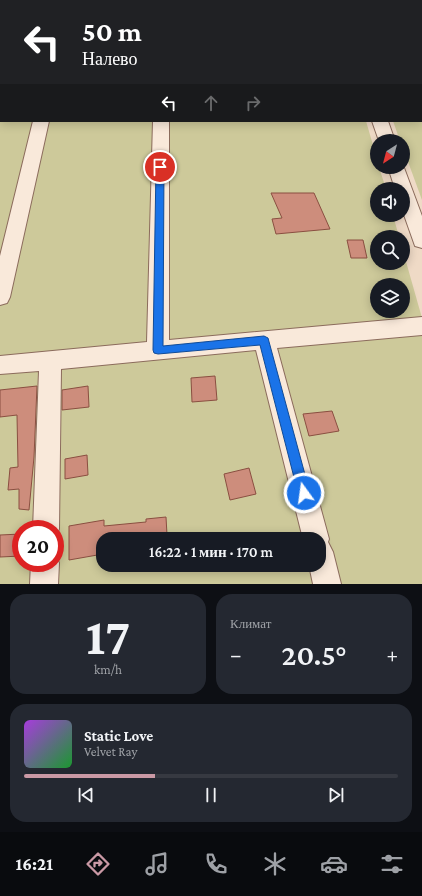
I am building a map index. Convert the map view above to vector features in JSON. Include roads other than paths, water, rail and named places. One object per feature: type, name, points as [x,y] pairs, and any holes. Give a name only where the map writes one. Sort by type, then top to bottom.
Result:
[{"type":"street","points":[[0,297],[41,122]]},
{"type":"street","points":[[158,350],[161,122]]},
{"type":"street","points":[[380,122],[385,134]]},
{"type":"street","points":[[398,174],[422,241]]},
{"type":"street","points":[[0,365],[422,326]]},
{"type":"street","points":[[264,340],[314,532]]},
{"type":"street","points":[[46,520],[50,360]]},
{"type":"street","points":[[44,584],[45,572]]},
{"type":"street","points":[[324,572],[327,584]]}]
